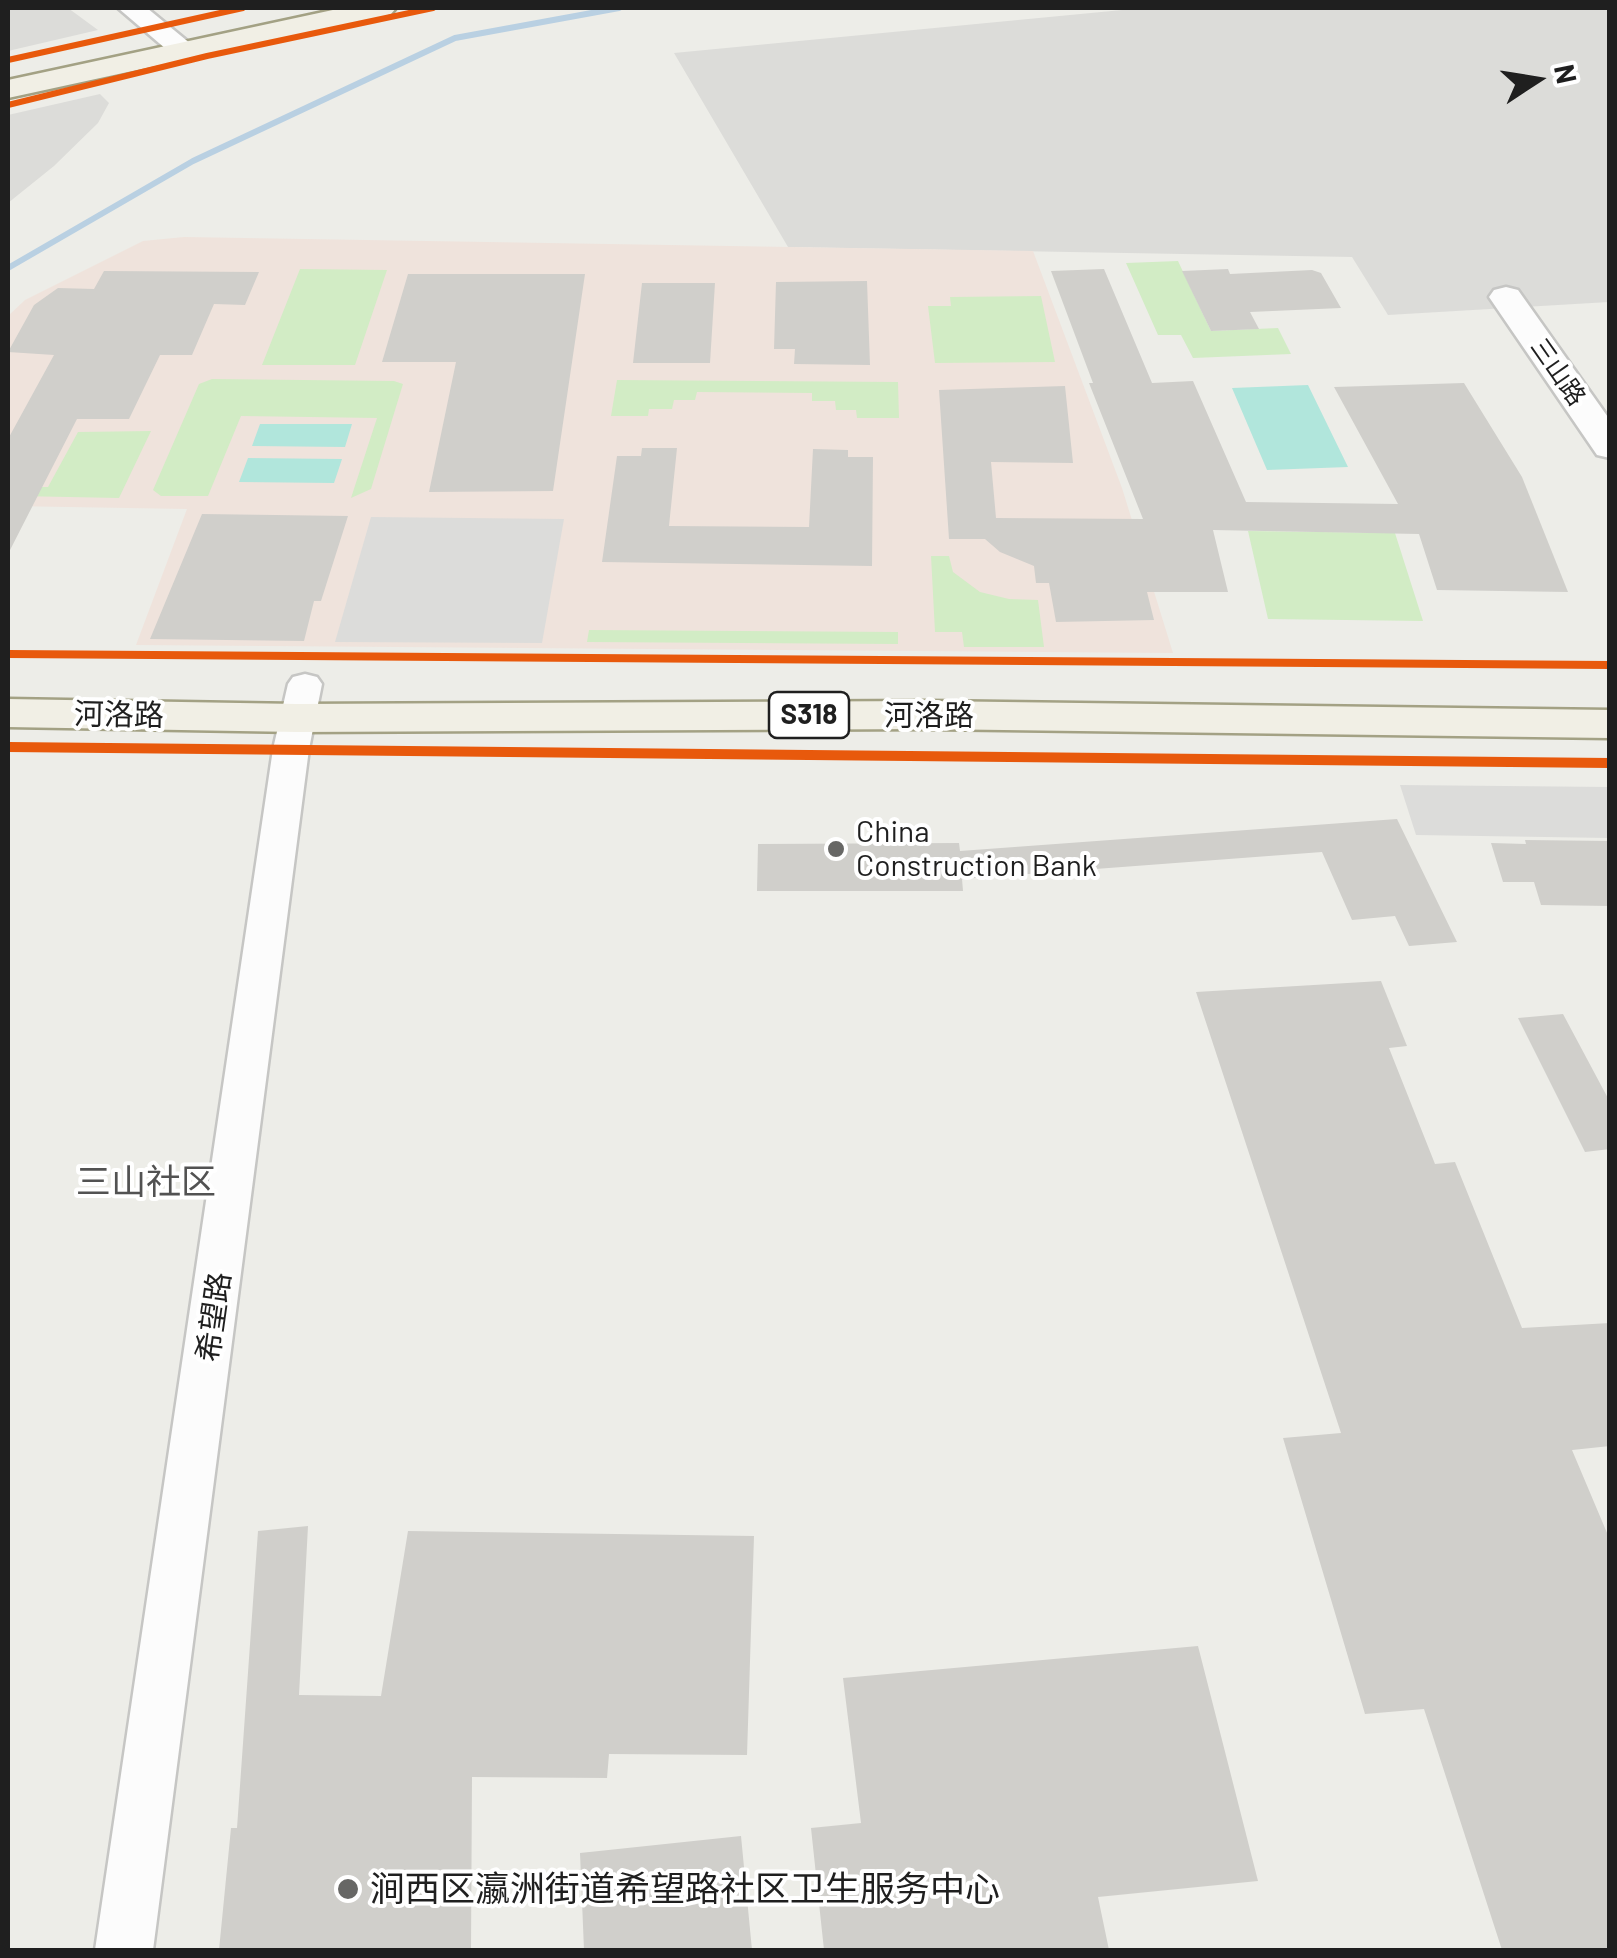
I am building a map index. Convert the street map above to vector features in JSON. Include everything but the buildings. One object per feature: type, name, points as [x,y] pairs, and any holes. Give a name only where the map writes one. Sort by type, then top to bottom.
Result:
[{"type":"main road","points":[[8,89],[308,8]]},
{"type":"main road","points":[[8,73],[381,8]]},
{"type":"main road","name":"河洛路","points":[[8,682],[301,701],[1610,724]]},
{"type":"main road","name":"河洛路","points":[[8,713],[301,701],[1610,696]]},
{"type":"street","points":[[131,8],[184,41]]},
{"type":"street","points":[[154,8],[184,41]]},
{"type":"street","name":"三山路","points":[[1610,400],[1520,297],[1610,447]]},
{"type":"street","name":"希望路","points":[[124,1950],[301,701]]},
{"type":"shaded area","points":[[8,8],[68,8],[98,30],[8,51]]},
{"type":"shaded area","points":[[1143,8],[1609,8],[1609,302],[1388,315],[1352,257],[788,247],[674,53]]},
{"type":"shaded area","points":[[100,94],[109,103],[98,123],[8,203],[8,115]]},
{"type":"shaded area","points":[[184,237],[1033,251],[1122,488],[1173,653],[136,645],[187,509],[8,506],[8,316],[25,300],[143,241]]},
{"type":"shaded area","points":[[1308,385],[1348,467],[1267,470],[1232,388]]},
{"type":"shaded area","points":[[260,424],[352,424],[345,447],[252,446]]},
{"type":"shaded area","points":[[248,458],[342,459],[334,483],[239,482]]},
{"type":"shaded area","points":[[371,517],[564,519],[542,643],[335,642]]},
{"type":"shaded area","points":[[1400,785],[1609,787],[1609,838],[1416,835]]},
{"type":"green space","points":[[1178,261],[1211,331],[1278,328],[1291,354],[1193,358],[1181,335],[1158,335],[1126,263]]},
{"type":"green space","points":[[300,269],[387,270],[355,365],[262,365]]},
{"type":"green space","points":[[1041,296],[1055,362],[935,363],[928,306],[951,306],[950,297]]},
{"type":"green space","points":[[212,379],[403,384],[371,489],[351,498],[377,418],[241,416],[208,496],[161,496],[153,490],[199,384]]},
{"type":"green space","points":[[617,380],[898,382],[899,418],[857,418],[856,410],[836,410],[835,401],[812,401],[812,393],[697,392],[695,400],[674,400],[672,409],[649,409],[648,416],[611,416]]},
{"type":"green space","points":[[151,431],[119,498],[18,496],[23,487],[48,487],[78,432]]},
{"type":"green space","points":[[1248,531],[1395,533],[1423,621],[1268,619]]},
{"type":"green space","points":[[931,556],[949,556],[953,572],[980,592],[1038,600],[1044,647],[964,647],[962,632],[935,632]]},
{"type":"green space","points":[[589,630],[898,632],[898,644],[587,642]]},
{"type":"waterway","points":[[8,268],[193,161],[455,38],[619,8]]},
{"type":"cycle path","points":[[8,60],[243,8]]},
{"type":"cycle path","points":[[8,105],[207,56],[433,8]]},
{"type":"cycle path","points":[[8,654],[1610,665]]},
{"type":"cycle path","points":[[8,747],[1610,763]]},
{"type":"place","name":"China Construction Bank","points":[[836,849]]},
{"type":"place","name":"涧西区瀛洲街道希望路社区卫生服务中心","points":[[348,1889]]},
{"type":"district","name":"三山社区","points":[[146,1182]]}]
